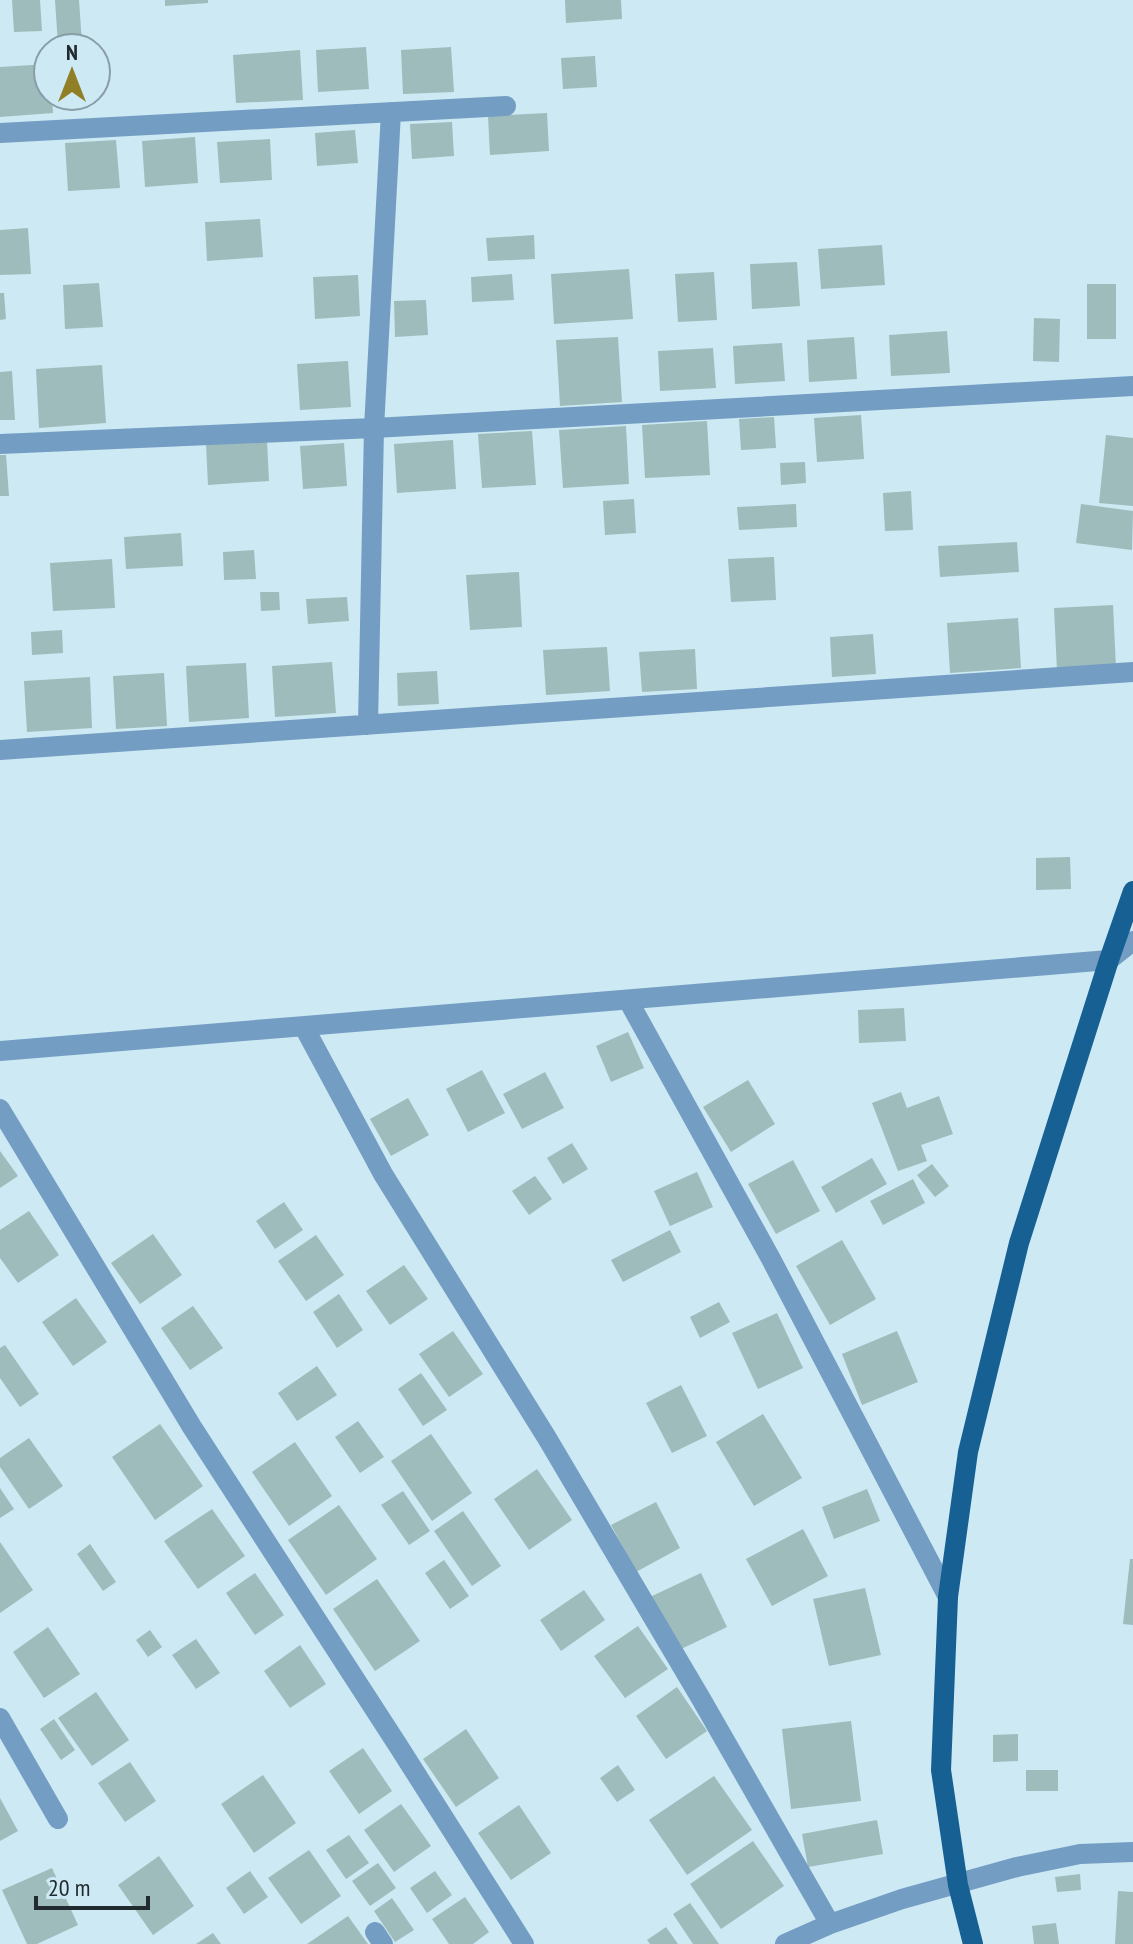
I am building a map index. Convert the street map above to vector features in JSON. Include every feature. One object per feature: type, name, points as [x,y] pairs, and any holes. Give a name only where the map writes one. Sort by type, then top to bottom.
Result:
[{"type":"main road","points":[[973,1944],[958,1885],[941,1770],[948,1597],[968,1452],[1019,1243],[1133,891]]},
{"type":"street","points":[[0,133],[506,106]]},
{"type":"street","points":[[368,725],[374,428],[391,112]]},
{"type":"street","points":[[0,444],[374,428],[1133,386]]},
{"type":"street","points":[[0,750],[1133,672]]},
{"type":"street","points":[[0,1051],[1109,960],[1133,941]]},
{"type":"street","points":[[628,1000],[771,1259],[948,1597]]},
{"type":"street","points":[[304,1027],[383,1174],[547,1438],[830,1924]]},
{"type":"street","points":[[0,1109],[192,1427],[524,1944]]},
{"type":"street","points":[[0,1718],[58,1819]]},
{"type":"street","points":[[785,1944],[830,1924],[902,1899],[1017,1867],[1080,1854],[1133,1852]]},
{"type":"building","points":[[12,0],[40,0],[42,31],[14,32]]},
{"type":"building","points":[[55,0],[79,0],[81,32],[57,32]]},
{"type":"building","points":[[165,0],[208,0],[208,3],[165,6]]},
{"type":"building","points":[[565,0],[621,0],[622,19],[566,23]]},
{"type":"building","points":[[366,47],[369,89],[318,92],[316,50]]},
{"type":"building","points":[[451,47],[454,92],[403,94],[401,50]]},
{"type":"building","points":[[300,50],[303,100],[236,103],[233,55]]},
{"type":"building","points":[[595,56],[597,87],[563,89],[561,58]]},
{"type":"building","points":[[32,65],[32,112],[53,113],[0,117],[0,67]]},
{"type":"building","points":[[547,113],[549,151],[490,155],[488,116]]},
{"type":"building","points":[[452,122],[454,156],[412,159],[410,124]]},
{"type":"building","points":[[355,130],[358,163],[317,166],[315,133]]},
{"type":"building","points":[[195,137],[198,183],[145,187],[142,141]]},
{"type":"building","points":[[270,139],[272,180],[220,183],[217,142]]},
{"type":"building","points":[[116,140],[120,188],[68,191],[65,143]]},
{"type":"building","points":[[260,219],[263,257],[207,261],[205,222]]},
{"type":"building","points":[[28,228],[31,274],[0,275],[0,230]]},
{"type":"building","points":[[534,235],[535,259],[488,261],[486,238]]},
{"type":"building","points":[[882,245],[885,285],[821,289],[818,249]]},
{"type":"building","points":[[797,262],[800,306],[752,309],[750,264]]},
{"type":"building","points":[[629,269],[633,319],[554,324],[551,274]]},
{"type":"building","points":[[714,272],[717,320],[678,322],[675,274]]},
{"type":"building","points":[[512,274],[514,300],[472,302],[471,277]]},
{"type":"building","points":[[358,275],[360,316],[315,319],[313,277]]},
{"type":"building","points":[[99,283],[103,327],[65,329],[63,285]]},
{"type":"building","points":[[1087,284],[1116,284],[1116,339],[1087,339]]},
{"type":"building","points":[[0,293],[4,293],[6,319],[0,320]]},
{"type":"building","points":[[426,300],[428,335],[395,337],[394,301]]},
{"type":"building","points":[[1034,318],[1060,319],[1059,362],[1033,361]]},
{"type":"building","points":[[947,331],[950,373],[891,376],[889,335]]},
{"type":"building","points":[[618,337],[622,402],[560,406],[556,340]]},
{"type":"building","points":[[854,337],[857,379],[809,382],[807,340]]},
{"type":"building","points":[[782,343],[785,381],[735,384],[733,346]]},
{"type":"building","points":[[713,348],[716,388],[660,391],[658,351]]},
{"type":"building","points":[[348,361],[351,407],[300,410],[297,364]]},
{"type":"building","points":[[102,365],[106,423],[39,428],[36,369]]},
{"type":"building","points":[[12,371],[15,420],[0,420],[0,372]]},
{"type":"building","points":[[861,415],[864,459],[817,462],[814,418]]},
{"type":"building","points":[[774,417],[776,448],[741,450],[739,419]]},
{"type":"building","points":[[707,421],[710,475],[645,478],[642,425]]},
{"type":"building","points":[[626,426],[629,484],[563,488],[559,430]]},
{"type":"building","points":[[532,431],[536,485],[482,488],[478,434]]},
{"type":"building","points":[[1106,435],[1133,438],[1133,506],[1099,503]]},
{"type":"building","points":[[453,440],[456,489],[397,493],[394,444]]},
{"type":"building","points":[[267,441],[269,481],[208,485],[206,444]]},
{"type":"building","points":[[344,443],[347,486],[303,489],[300,446]]},
{"type":"building","points":[[0,455],[6,455],[9,496],[0,496]]},
{"type":"building","points":[[805,462],[806,483],[781,485],[780,463]]},
{"type":"building","points":[[911,491],[913,530],[885,531],[883,493]]},
{"type":"building","points":[[634,499],[636,533],[605,535],[603,501]]},
{"type":"building","points":[[796,504],[797,527],[739,530],[737,507]]},
{"type":"building","points":[[1081,504],[1133,511],[1132,550],[1076,543]]},
{"type":"building","points":[[181,533],[183,566],[126,569],[124,537]]},
{"type":"building","points":[[1017,542],[1019,572],[940,577],[938,546]]},
{"type":"building","points":[[254,550],[256,579],[224,580],[223,552]]},
{"type":"building","points":[[774,557],[776,600],[731,602],[728,559]]},
{"type":"building","points":[[112,559],[115,608],[53,611],[50,563]]},
{"type":"building","points":[[519,572],[522,627],[470,630],[466,575]]},
{"type":"building","points":[[260,592],[279,592],[280,610],[261,611]]},
{"type":"building","points":[[347,597],[349,621],[308,624],[306,599]]},
{"type":"building","points":[[1113,605],[1116,668],[1057,671],[1054,608]]},
{"type":"building","points":[[1018,618],[1021,668],[950,673],[947,623]]},
{"type":"building","points":[[62,630],[63,653],[32,655],[31,632]]},
{"type":"building","points":[[873,634],[876,674],[832,677],[830,637]]},
{"type":"building","points":[[607,647],[610,691],[546,695],[543,650]]},
{"type":"building","points":[[695,649],[697,689],[642,692],[639,652]]},
{"type":"building","points":[[332,662],[336,713],[275,717],[272,666]]},
{"type":"building","points":[[246,663],[249,718],[189,722],[186,666]]},
{"type":"building","points":[[437,671],[439,704],[398,706],[397,673]]},
{"type":"building","points":[[164,673],[167,726],[116,729],[113,676]]},
{"type":"building","points":[[90,677],[92,728],[27,732],[24,681]]},
{"type":"building","points":[[1070,857],[1071,889],[1036,890],[1036,858]]},
{"type":"building","points":[[904,1008],[906,1041],[859,1043],[858,1010]]},
{"type":"building","points":[[628,1032],[644,1068],[611,1082],[596,1046]]},
{"type":"building","points":[[482,1070],[505,1113],[468,1132],[446,1089]]},
{"type":"building","points":[[545,1072],[564,1108],[522,1129],[503,1094]]},
{"type":"building","points":[[748,1080],[775,1124],[731,1152],[703,1107]]},
{"type":"building","points":[[901,1092],[907,1108],[939,1096],[953,1134],[921,1145],[927,1161],[898,1171],[872,1103]]},
{"type":"building","points":[[408,1098],[429,1135],[391,1156],[370,1119]]},
{"type":"building","points":[[572,1143],[588,1169],[563,1184],[547,1158]]},
{"type":"building","points":[[0,1151],[18,1176],[0,1188]]},
{"type":"building","points":[[872,1158],[887,1184],[836,1213],[821,1187]]},
{"type":"building","points":[[793,1160],[820,1211],[776,1234],[748,1184]]},
{"type":"building","points":[[932,1164],[949,1186],[935,1197],[917,1175]]},
{"type":"building","points":[[697,1172],[713,1207],[670,1226],[654,1191]]},
{"type":"building","points":[[535,1176],[552,1199],[529,1215],[512,1191]]},
{"type":"building","points":[[913,1179],[925,1203],[883,1225],[870,1201]]},
{"type":"building","points":[[284,1202],[303,1230],[275,1249],[256,1221]]},
{"type":"building","points":[[29,1211],[59,1255],[18,1283],[0,1258],[0,1230]]},
{"type":"building","points":[[670,1230],[681,1252],[623,1282],[611,1260]]},
{"type":"building","points":[[153,1234],[182,1275],[140,1304],[111,1263]]},
{"type":"building","points":[[316,1235],[344,1275],[306,1301],[278,1261]]},
{"type":"building","points":[[842,1240],[876,1299],[830,1325],[796,1266]]},
{"type":"building","points":[[404,1265],[428,1299],[390,1325],[366,1291]]},
{"type":"building","points":[[339,1294],[363,1330],[337,1348],[313,1312]]},
{"type":"building","points":[[76,1298],[107,1342],[73,1366],[42,1322]]},
{"type":"building","points":[[719,1302],[730,1322],[700,1338],[690,1317]]},
{"type":"building","points":[[193,1306],[223,1348],[190,1370],[161,1328]]},
{"type":"building","points":[[777,1313],[803,1368],[758,1389],[732,1333]]},
{"type":"building","points":[[453,1331],[483,1374],[449,1397],[419,1354]]},
{"type":"building","points":[[897,1331],[918,1382],[862,1405],[842,1354]]},
{"type":"building","points":[[5,1345],[39,1394],[20,1407],[0,1378],[0,1348]]},
{"type":"building","points":[[317,1366],[337,1395],[297,1421],[278,1393]]},
{"type":"building","points":[[421,1373],[447,1410],[423,1426],[398,1389]]},
{"type":"building","points":[[681,1385],[707,1436],[672,1453],[646,1403]]},
{"type":"building","points":[[763,1414],[802,1478],[754,1506],[716,1442]]},
{"type":"building","points":[[358,1421],[384,1457],[360,1473],[335,1437]]},
{"type":"building","points":[[160,1424],[203,1486],[155,1520],[112,1457]]},
{"type":"building","points":[[431,1434],[472,1493],[432,1521],[391,1461]]},
{"type":"building","points":[[29,1438],[63,1486],[29,1509],[0,1467],[0,1458]]},
{"type":"building","points":[[295,1442],[332,1496],[289,1526],[252,1472]]},
{"type":"building","points":[[537,1469],[572,1520],[529,1550],[494,1499]]},
{"type":"building","points":[[0,1488],[14,1509],[0,1518]]},
{"type":"building","points":[[867,1489],[880,1521],[834,1539],[822,1507]]},
{"type":"building","points":[[403,1491],[430,1531],[409,1545],[381,1505]]},
{"type":"building","points":[[656,1502],[680,1548],[636,1572],[611,1525]]},
{"type":"building","points":[[339,1505],[377,1559],[326,1595],[288,1540]]},
{"type":"building","points":[[212,1509],[245,1556],[198,1589],[164,1541]]},
{"type":"building","points":[[463,1511],[501,1566],[472,1586],[434,1531]]},
{"type":"building","points":[[803,1529],[828,1576],[772,1606],[746,1559]]},
{"type":"building","points":[[0,1542],[33,1590],[0,1613]]},
{"type":"building","points":[[90,1544],[116,1582],[103,1591],[77,1554]]},
{"type":"building","points":[[1130,1559],[1133,1559],[1133,1625],[1123,1624]]},
{"type":"building","points":[[444,1560],[469,1596],[450,1609],[425,1573]]},
{"type":"building","points":[[255,1573],[284,1615],[255,1635],[226,1593]]},
{"type":"building","points":[[701,1573],[727,1627],[677,1651],[650,1597]]},
{"type":"building","points":[[377,1579],[420,1641],[375,1671],[333,1609]]},
{"type":"building","points":[[865,1588],[881,1655],[829,1666],[813,1599]]},
{"type":"building","points":[[584,1590],[605,1620],[561,1651],[540,1620]]},
{"type":"building","points":[[638,1626],[668,1669],[625,1698],[594,1656]]},
{"type":"building","points":[[48,1627],[80,1674],[44,1698],[13,1652]]},
{"type":"building","points":[[150,1630],[162,1647],[148,1657],[136,1640]]},
{"type":"building","points":[[196,1639],[220,1673],[196,1689],[172,1655]]},
{"type":"building","points":[[300,1645],[326,1684],[290,1708],[264,1671]]},
{"type":"building","points":[[677,1687],[707,1731],[666,1759],[636,1716]]},
{"type":"building","points":[[96,1692],[129,1740],[92,1766],[58,1718]]},
{"type":"building","points":[[54,1719],[75,1750],[61,1760],[40,1729]]},
{"type":"building","points":[[851,1721],[861,1801],[791,1809],[782,1729]]},
{"type":"building","points":[[466,1729],[499,1778],[456,1807],[423,1759]]},
{"type":"building","points":[[1018,1734],[1018,1761],[993,1762],[993,1735]]},
{"type":"building","points":[[363,1748],[392,1791],[359,1814],[329,1771]]},
{"type":"building","points":[[130,1762],[156,1801],[125,1822],[98,1783]]},
{"type":"building","points":[[618,1765],[635,1790],[617,1802],[600,1778]]},
{"type":"building","points":[[1026,1770],[1058,1770],[1058,1791],[1026,1791]]},
{"type":"building","points":[[263,1775],[296,1823],[254,1853],[221,1804]]},
{"type":"building","points":[[714,1776],[752,1830],[687,1875],[649,1820]]},
{"type":"building","points":[[0,1798],[18,1831],[0,1841]]},
{"type":"building","points":[[401,1804],[431,1846],[394,1872],[364,1830]]},
{"type":"building","points":[[519,1805],[551,1853],[511,1880],[478,1833]]},
{"type":"building","points":[[877,1820],[883,1854],[808,1867],[802,1834]]},
{"type":"building","points":[[349,1835],[369,1863],[346,1879],[326,1850]]},
{"type":"building","points":[[753,1841],[784,1886],[721,1929],[690,1884]]},
{"type":"building","points":[[309,1850],[341,1896],[301,1924],[268,1878]]},
{"type":"building","points":[[159,1856],[194,1906],[153,1935],[118,1885]]},
{"type":"building","points":[[378,1863],[396,1888],[370,1906],[352,1881]]},
{"type":"building","points":[[52,1868],[78,1925],[37,1944],[27,1944],[2,1890]]},
{"type":"building","points":[[250,1871],[268,1897],[244,1914],[226,1888]]},
{"type":"building","points":[[435,1871],[452,1895],[427,1913],[410,1888]]},
{"type":"building","points":[[1080,1874],[1081,1890],[1057,1892],[1055,1877]]},
{"type":"building","points":[[1118,1891],[1133,1892],[1133,1944],[1115,1944]]},
{"type":"building","points":[[465,1897],[489,1932],[473,1944],[449,1944],[432,1919]]},
{"type":"building","points":[[392,1898],[414,1930],[395,1942],[374,1911]]},
{"type":"building","points":[[690,1903],[719,1944],[693,1944],[673,1914]]},
{"type":"building","points":[[348,1916],[368,1944],[307,1944]]},
{"type":"building","points":[[1056,1923],[1059,1944],[1034,1944],[1032,1926]]},
{"type":"building","points":[[666,1927],[678,1944],[650,1944],[647,1940]]},
{"type":"building","points":[[213,1933],[221,1944],[196,1944]]}]
